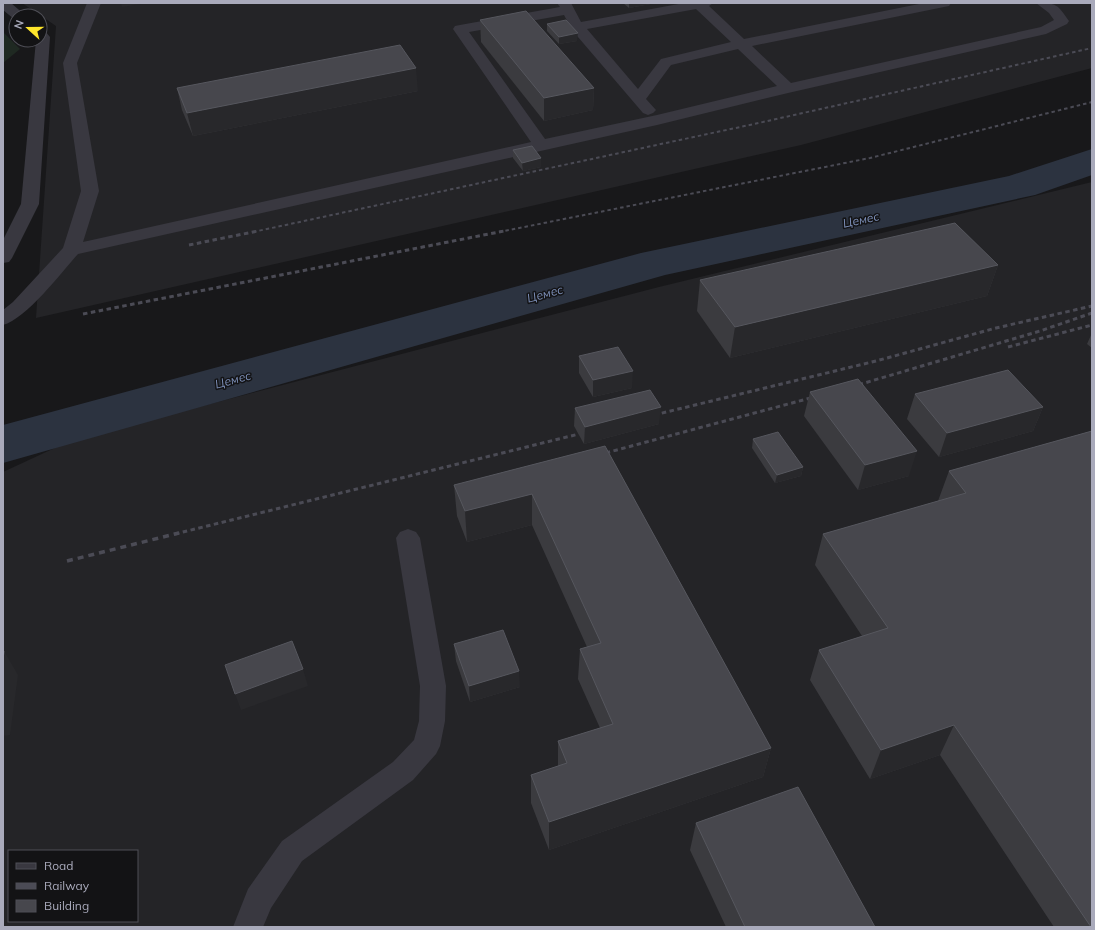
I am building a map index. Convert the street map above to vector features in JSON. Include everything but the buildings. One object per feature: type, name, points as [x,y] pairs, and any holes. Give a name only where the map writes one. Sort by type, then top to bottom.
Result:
[{"type":"street","points":[[3,319],[20,306],[72,250],[90,191],[70,63],[94,3]]},
{"type":"street","points":[[577,27],[701,3],[741,44],[788,88]]},
{"type":"street","points":[[639,98],[666,62],[741,44],[944,3]]},
{"type":"street","points":[[72,250],[541,144],[657,120],[788,88],[1046,30],[1062,21],[1054,10],[1042,3]]},
{"type":"street","points":[[541,144],[460,29],[566,7],[577,27],[657,120]]},
{"type":"street","points":[[3,258],[30,204],[42,48]]},
{"type":"street","points":[[248,927],[258,899],[292,851],[403,771],[426,746],[432,721],[433,686],[408,538]]},
{"type":"shaded area","points":[[22,3],[1092,3],[1092,68],[801,145],[36,318],[56,26],[48,21],[48,8],[29,8]]},
{"type":"shaded area","points":[[3,32],[8,37],[8,48],[20,49],[3,63]]},
{"type":"shaded area","points":[[1092,182],[1092,927],[3,927],[3,472],[72,440],[659,287]]},
{"type":"waterway","name":"Цемес","points":[[3,444],[657,263],[1020,186],[1092,161]]},
{"type":"railway","points":[[253,232],[754,124],[1092,48]]},
{"type":"railway","points":[[499,232],[870,158],[1092,102]]},
{"type":"railway","points":[[189,245],[258,231]]},
{"type":"railway","points":[[83,314],[504,231]]},
{"type":"railway","points":[[654,415],[876,361],[996,328],[1092,306]]},
{"type":"railway","points":[[851,387],[1040,331],[1092,313]]},
{"type":"railway","points":[[1008,347],[1092,325]]},
{"type":"railway","points":[[598,455],[818,396]]},
{"type":"railway","points":[[175,534],[579,434]]},
{"type":"railway","points":[[175,534],[179,533]]},
{"type":"railway","points":[[67,561],[175,534]]}]
